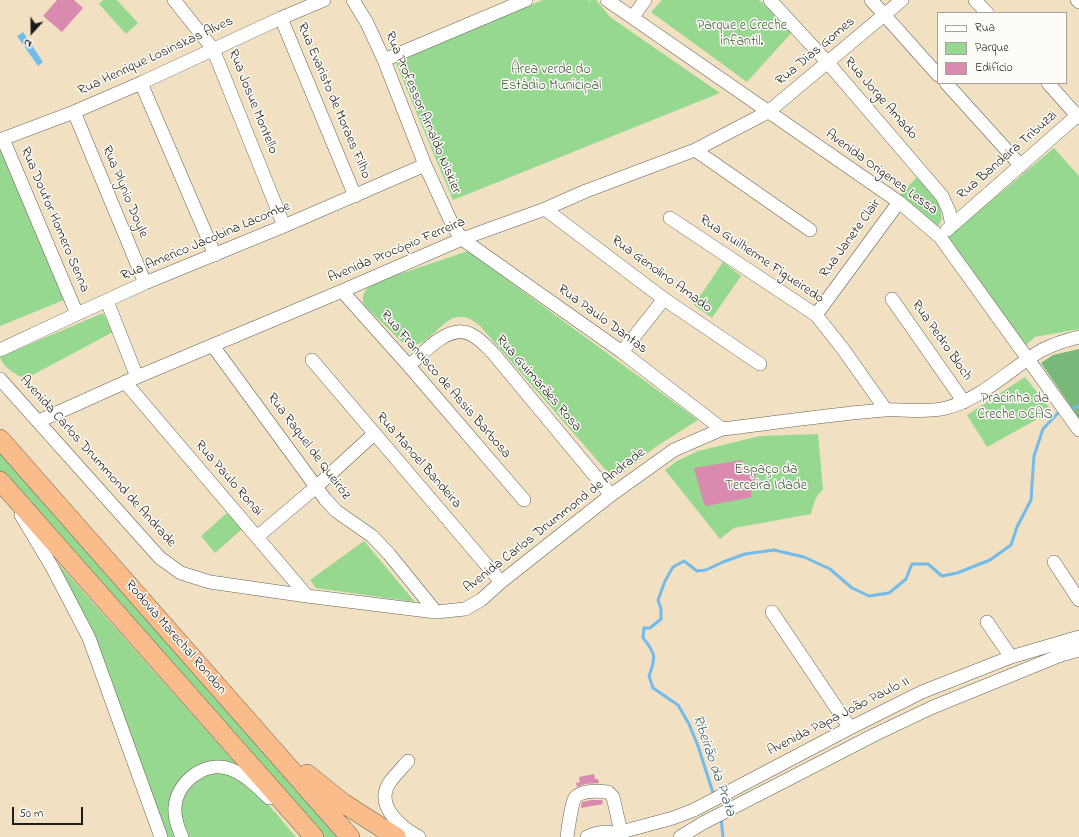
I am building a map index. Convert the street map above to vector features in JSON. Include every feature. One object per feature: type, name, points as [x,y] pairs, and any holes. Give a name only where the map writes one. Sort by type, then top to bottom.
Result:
[{"type":"highway","name":"Rodovia Marechal Rondon","points":[[0,439],[350,837]]},
{"type":"highway","name":"Rodovia Marechal Rondon","points":[[0,481],[314,837]]},
{"type":"highway","points":[[226,697],[329,792],[396,837]]},
{"type":"street","name":"Rua Josue Montello","points":[[174,0],[213,49],[284,226]]},
{"type":"street","name":"Rua Henrique Losinskas Alves","points":[[1,140],[74,112],[141,83],[281,18],[324,0]]},
{"type":"street","name":"Rua Professor Arnaldo Niskier","points":[[353,0],[367,23],[384,60],[425,165],[453,226],[462,239]]},
{"type":"street","points":[[384,60],[526,0]]},
{"type":"street","name":"Avenida Origenes Lessa","points":[[606,0],[633,17],[899,202],[940,237],[1076,426]]},
{"type":"street","points":[[633,17],[645,0]]},
{"type":"street","name":"Rua Jorge Amado","points":[[770,0],[828,63],[942,196],[949,211],[952,226]]},
{"type":"street","points":[[871,0],[937,73]]},
{"type":"street","name":"Rua Dias Gomes","points":[[768,112],[902,0]]},
{"type":"street","points":[[975,0],[986,12]]},
{"type":"street","name":"Rua Evaristo de Moraes Filho","points":[[281,18],[355,196]]},
{"type":"street","points":[[141,83],[215,255]]},
{"type":"street","points":[[947,84],[1021,166]]},
{"type":"street","points":[[1049,84],[1078,116]]},
{"type":"street","name":"Rua Plynio Doyle","points":[[74,112],[145,283]]},
{"type":"street","name":"Avenida Procópio Ferreira","points":[[39,421],[124,382],[462,239],[545,209],[586,191],[695,150],[768,112]]},
{"type":"street","name":"Rua Bandeira Tribuzzi","points":[[940,237],[1078,116]]},
{"type":"street","name":"Rua Doutor Homero Senna","points":[[1,140],[77,314]]},
{"type":"street","points":[[695,150],[810,230]]},
{"type":"street","name":"Rua Americo Jacobina Lacombe","points":[[0,350],[145,283],[284,226],[425,165]]},
{"type":"street","name":"Rua Janete Clair","points":[[816,315],[899,202]]},
{"type":"street","name":"Rua Genolino Amado","points":[[545,209],[664,299],[760,364]]},
{"type":"street","name":"Rua Guilherme Figueiredo","points":[[670,218],[816,315],[843,349],[886,410]]},
{"type":"street","name":"Rua Paulo Dantas","points":[[462,239],[622,352],[722,429]]},
{"type":"street","name":"Rua Francisco de Assis Barbosa","points":[[342,291],[409,366],[524,500]]},
{"type":"street","points":[[622,352],[664,299]]},
{"type":"street","name":"Rua Pedro Bloch","points":[[892,299],[964,402]]},
{"type":"street","points":[[107,301],[137,377]]},
{"type":"street","name":"Rua Guimarães Rosa","points":[[409,366],[446,334],[460,331],[472,334],[493,353],[611,495]]},
{"type":"street","name":"Avenida Carlos Drummond de Andrade","points":[[0,379],[160,558],[181,573],[210,582],[436,612],[465,609],[481,600],[501,582],[611,495],[674,450],[722,429],[886,410],[928,410],[946,408],[964,402],[1027,359],[1043,350],[1059,342],[1079,337]]},
{"type":"street","name":"Rua Raquel de Queiróz","points":[[212,346],[325,499],[336,511],[372,536],[389,554],[436,612]]},
{"type":"street","name":"Rua Manoel Bandeira","points":[[312,360],[501,582]]},
{"type":"street","name":"Rua Paulo Ronai","points":[[124,382],[307,596]]},
{"type":"street","points":[[257,537],[316,487],[374,434]]},
{"type":"street","points":[[0,486],[12,501],[52,567],[84,627],[161,837]]},
{"type":"street","points":[[1054,562],[1079,600]]},
{"type":"street","points":[[772,612],[850,728]]},
{"type":"street","points":[[987,622],[1011,657]]},
{"type":"street","name":"Avenida Papa João Paulo II","points":[[621,835],[694,810],[922,692],[1011,657],[1079,637]]},
{"type":"street","points":[[680,837],[703,822],[876,734],[933,707],[1061,655],[1079,650]]},
{"type":"street","points":[[408,761],[389,783],[384,796],[386,806],[395,819],[410,833],[419,837]]},
{"type":"street","points":[[182,837],[176,820],[175,808],[178,795],[185,784],[193,776],[204,770],[216,768],[229,769],[242,775],[261,790],[310,837]]},
{"type":"street","points":[[567,837],[574,799],[580,794],[608,792],[613,797],[621,835],[609,832],[598,832],[585,837]]},
{"type":"green space","points":[[103,0],[117,0],[138,23],[126,34],[99,4]]},
{"type":"green space","name":"Área verde do Estádio Municipal","points":[[543,0],[588,0],[592,4],[589,0],[596,0],[610,17],[720,93],[453,200],[395,61]]},
{"type":"green space","name":"Parque e Creche infantil.","points":[[662,0],[759,0],[793,31],[747,82],[651,12]]},
{"type":"green space","points":[[1054,148],[1079,176],[1079,329],[1035,337],[1026,345],[948,237]]},
{"type":"green space","points":[[0,149],[64,300],[0,326]]},
{"type":"green space","points":[[917,177],[939,203],[942,218],[938,227],[900,195]]},
{"type":"green space","points":[[468,251],[698,420],[654,448],[624,472],[617,474],[610,473],[481,327],[468,318],[457,317],[448,321],[431,336],[422,342],[413,345],[402,342],[364,305],[364,292],[373,283]]},
{"type":"green space","points":[[723,262],[741,276],[712,318],[694,305]]},
{"type":"green space","points":[[103,313],[113,332],[25,379],[10,370],[0,357]]},
{"type":"green space","points":[[1079,349],[1079,418],[1041,363],[1053,355]]},
{"type":"green space","name":"Pracinha da Creche OCAS","points":[[1025,377],[1052,411],[987,447],[967,415]]},
{"type":"green space","name":"Espaço da Terceira Idade","points":[[818,434],[823,490],[816,498],[811,514],[734,528],[720,539],[665,470],[677,461],[698,451],[760,436]]},
{"type":"green space","points":[[0,448],[343,837],[321,837],[0,474]]},
{"type":"green space","points":[[227,513],[242,529],[215,553],[201,536]]},
{"type":"green space","points":[[364,541],[415,602],[316,588],[310,580]]},
{"type":"green space","points":[[47,551],[238,766],[184,779],[176,837],[166,837]]},
{"type":"green space","points":[[216,772],[228,774],[250,787],[296,837],[186,837],[182,825],[181,814],[181,805],[184,796],[188,788],[195,782],[204,776]]},
{"type":"water","points":[[23,32],[43,62],[38,66],[17,36]]},
{"type":"building","points":[[57,0],[74,0],[83,8],[62,32],[43,16]]},
{"type":"building","points":[[742,460],[745,471],[754,470],[757,487],[750,488],[752,497],[707,506],[704,504],[694,468]]},
{"type":"building","points":[[594,774],[595,779],[598,779],[599,783],[585,784],[577,787],[576,783],[580,782],[579,777]]},
{"type":"building","points":[[602,800],[603,804],[581,808],[582,802]]},
{"type":"waterway","name":"Ribeirão da Prata","points":[[1069,410],[1079,406]]},
{"type":"waterway","name":"Ribeirão da Prata","points":[[714,796],[698,746],[689,724],[678,705],[653,688],[649,676],[653,665],[654,656],[643,638],[644,628],[650,628],[661,619],[661,609],[658,600],[665,581],[673,567],[684,561],[697,571],[706,570],[745,554],[774,550],[804,557],[830,569],[852,588],[869,596],[889,593],[906,579],[912,564],[928,564],[942,576],[957,573],[990,560],[1011,545],[1017,527],[1031,500],[1034,456],[1043,429],[1058,413],[1062,412]]},
{"type":"waterway","name":"Ribeirão da Prata","points":[[721,818],[723,837]]}]
